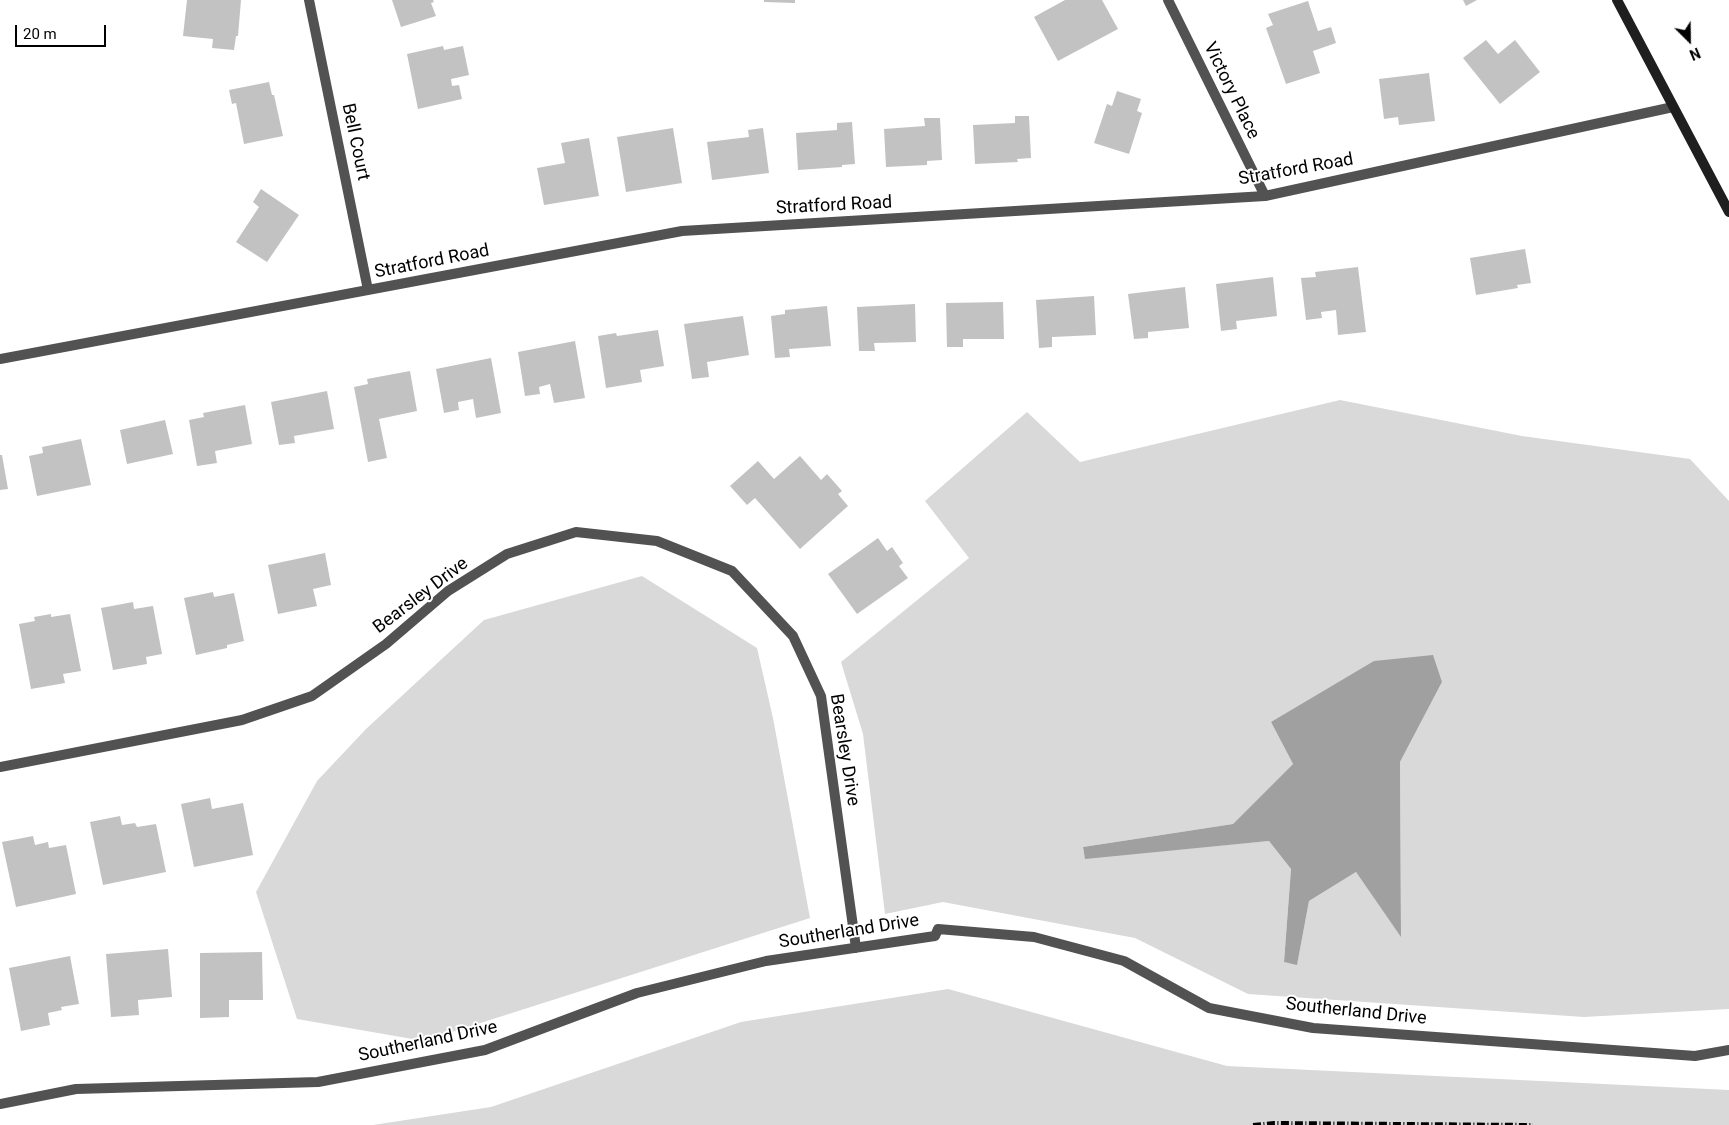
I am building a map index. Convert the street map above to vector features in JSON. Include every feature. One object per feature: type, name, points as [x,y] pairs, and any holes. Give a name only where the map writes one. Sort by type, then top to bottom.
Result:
[{"type":"main road","points":[[1617,0],[1729,212]]},
{"type":"street","name":"Bell Court","points":[[309,0],[368,290]]},
{"type":"street","name":"Victory Place","points":[[1168,0],[1265,196]]},
{"type":"street","name":"Stratford Road","points":[[0,359],[682,231],[1265,196],[1672,107]]},
{"type":"street","name":"Bearsley Drive","points":[[0,767],[242,720],[312,696],[386,644],[448,591],[508,554],[576,532],[657,541],[732,572],[793,636],[821,696],[856,948]]},
{"type":"street","name":"Southerland Drive","points":[[0,1104],[76,1089],[318,1082],[485,1050],[637,993],[766,961],[936,936],[938,930],[1034,937],[1124,961],[1209,1008],[1313,1028],[1694,1056],[1729,1050]]},
{"type":"shaded area","points":[[1340,400],[1522,436],[1690,459],[1729,501],[1729,1009],[1584,1017],[1248,994],[1135,938],[943,902],[885,914],[863,734],[841,662],[969,558],[925,501],[1027,412],[1080,462]],"holes":[[[1442,682],[1400,762],[1401,936],[1356,872],[1309,901],[1297,964],[1284,962],[1291,869],[1269,841],[1085,858],[1083,847],[1233,824],[1293,764],[1271,722]]]},
{"type":"shaded area","points":[[642,576],[757,648],[773,718],[810,918],[424,1041],[297,1019],[256,892],[317,781],[366,729],[484,620]]},
{"type":"shaded area","points":[[1433,655],[1442,682],[1400,762],[1401,937],[1356,872],[1309,901],[1297,965],[1284,962],[1291,869],[1269,841],[1085,859],[1083,847],[1233,824],[1293,764],[1271,722],[1374,661]]},
{"type":"shaded area","points":[[948,989],[1227,1066],[1729,1090],[1729,1125],[373,1125],[491,1107],[741,1022]]},
{"type":"building","points":[[187,0],[241,0],[238,36],[236,36],[234,50],[212,48],[213,39],[183,36]]},
{"type":"building","points":[[392,0],[433,0],[434,2],[431,3],[436,16],[401,27]]},
{"type":"building","points":[[764,0],[795,0],[795,3],[764,2]]},
{"type":"building","points":[[1065,0],[1102,0],[1118,29],[1058,61],[1034,17]]},
{"type":"building","points":[[1463,0],[1477,0],[1466,6]]},
{"type":"building","points":[[1308,1],[1318,31],[1331,27],[1336,43],[1313,51],[1320,73],[1286,84],[1266,28],[1273,25],[1268,14]]},
{"type":"building","points":[[1486,40],[1498,54],[1515,40],[1540,72],[1500,104],[1463,58]]},
{"type":"building","points":[[443,46],[444,50],[463,46],[469,75],[451,79],[452,86],[459,85],[462,99],[418,109],[407,54]]},
{"type":"building","points":[[1429,73],[1435,121],[1399,125],[1398,117],[1384,119],[1379,79]]},
{"type":"building","points":[[269,82],[272,95],[274,95],[283,136],[244,144],[236,103],[232,104],[229,90]]},
{"type":"building","points":[[1117,91],[1141,99],[1137,111],[1142,113],[1129,154],[1094,143],[1107,104],[1112,106]]},
{"type":"building","points":[[1015,116],[1029,116],[1031,158],[1017,159],[1018,162],[975,164],[973,125],[1015,123]]},
{"type":"building","points":[[924,118],[940,118],[942,160],[927,161],[927,165],[886,167],[884,129],[925,126]]},
{"type":"building","points":[[852,122],[855,164],[842,165],[842,167],[798,170],[796,133],[837,130],[837,123]]},
{"type":"building","points":[[673,128],[682,183],[626,192],[617,137]]},
{"type":"building","points":[[763,128],[769,173],[712,180],[707,142],[749,137],[748,130]]},
{"type":"building","points":[[589,138],[599,196],[544,205],[537,168],[565,163],[561,143]]},
{"type":"building","points":[[261,189],[299,215],[267,262],[236,242],[259,207],[253,202]]},
{"type":"building","points":[[1525,249],[1531,283],[1517,285],[1518,288],[1476,295],[1470,258]]},
{"type":"building","points":[[1358,267],[1366,332],[1338,335],[1336,310],[1321,312],[1322,318],[1306,320],[1301,278],[1316,277],[1315,272]]},
{"type":"building","points":[[1273,277],[1277,316],[1236,321],[1237,329],[1221,331],[1216,284]]},
{"type":"building","points":[[1185,287],[1189,328],[1148,332],[1148,338],[1134,339],[1128,294]]},
{"type":"building","points":[[1094,296],[1096,335],[1052,337],[1052,347],[1039,348],[1036,300]]},
{"type":"building","points":[[1003,302],[1004,339],[963,339],[963,347],[947,347],[946,303]]},
{"type":"building","points":[[915,304],[916,342],[874,343],[875,351],[859,351],[857,307]]},
{"type":"building","points":[[827,306],[831,346],[789,349],[790,357],[775,358],[771,316],[785,314],[785,310]]},
{"type":"building","points":[[743,316],[749,355],[707,362],[709,377],[692,379],[684,324]]},
{"type":"building","points":[[658,330],[664,366],[640,370],[642,382],[606,388],[598,336],[616,333],[617,336]]},
{"type":"building","points":[[575,341],[585,398],[554,403],[550,384],[539,387],[540,394],[525,396],[518,352]]},
{"type":"building","points":[[491,358],[501,413],[476,418],[473,399],[458,402],[459,410],[444,413],[436,369]]},
{"type":"building","points":[[410,371],[417,411],[379,419],[387,458],[368,462],[354,387],[368,384],[367,379]]},
{"type":"building","points":[[327,391],[334,429],[294,436],[295,443],[279,445],[271,402]]},
{"type":"building","points":[[245,405],[252,444],[215,451],[217,463],[197,466],[189,420],[204,417],[203,413]]},
{"type":"building","points":[[165,420],[173,454],[127,464],[120,430]]},
{"type":"building","points":[[81,439],[91,485],[37,496],[29,456],[43,453],[42,447]]},
{"type":"building","points":[[0,455],[2,455],[8,489],[0,490]]},
{"type":"building","points":[[800,456],[821,480],[827,474],[842,491],[838,494],[848,506],[800,549],[755,498],[747,505],[730,486],[758,461],[774,479]]},
{"type":"building","points":[[878,538],[887,551],[892,547],[903,563],[899,566],[908,578],[857,614],[828,574]]},
{"type":"building","points":[[325,553],[331,585],[313,589],[317,606],[278,614],[268,565]]},
{"type":"building","points":[[213,592],[214,597],[234,593],[244,641],[227,645],[227,648],[196,655],[184,598]]},
{"type":"building","points":[[133,602],[134,609],[153,606],[162,654],[146,657],[147,664],[113,670],[101,608]]},
{"type":"building","points":[[51,614],[51,617],[70,614],[81,671],[63,674],[65,683],[31,689],[19,624],[35,621],[34,617]]},
{"type":"building","points":[[210,798],[212,809],[243,803],[253,855],[194,867],[181,804]]},
{"type":"building","points":[[120,816],[122,825],[135,823],[137,827],[156,824],[166,872],[103,885],[90,822]]},
{"type":"building","points":[[33,836],[35,845],[48,842],[49,848],[66,845],[76,894],[16,907],[2,842]]},
{"type":"building","points":[[168,949],[172,997],[138,1000],[139,1015],[111,1017],[106,954]]},
{"type":"building","points":[[262,952],[263,1000],[229,1000],[229,1017],[200,1018],[200,953]]},
{"type":"building","points":[[70,956],[79,1004],[61,1007],[62,1010],[48,1013],[50,1025],[21,1031],[9,968]]},
{"type":"railway","points":[[1253,1125],[1274,1123],[1533,1125]]}]
